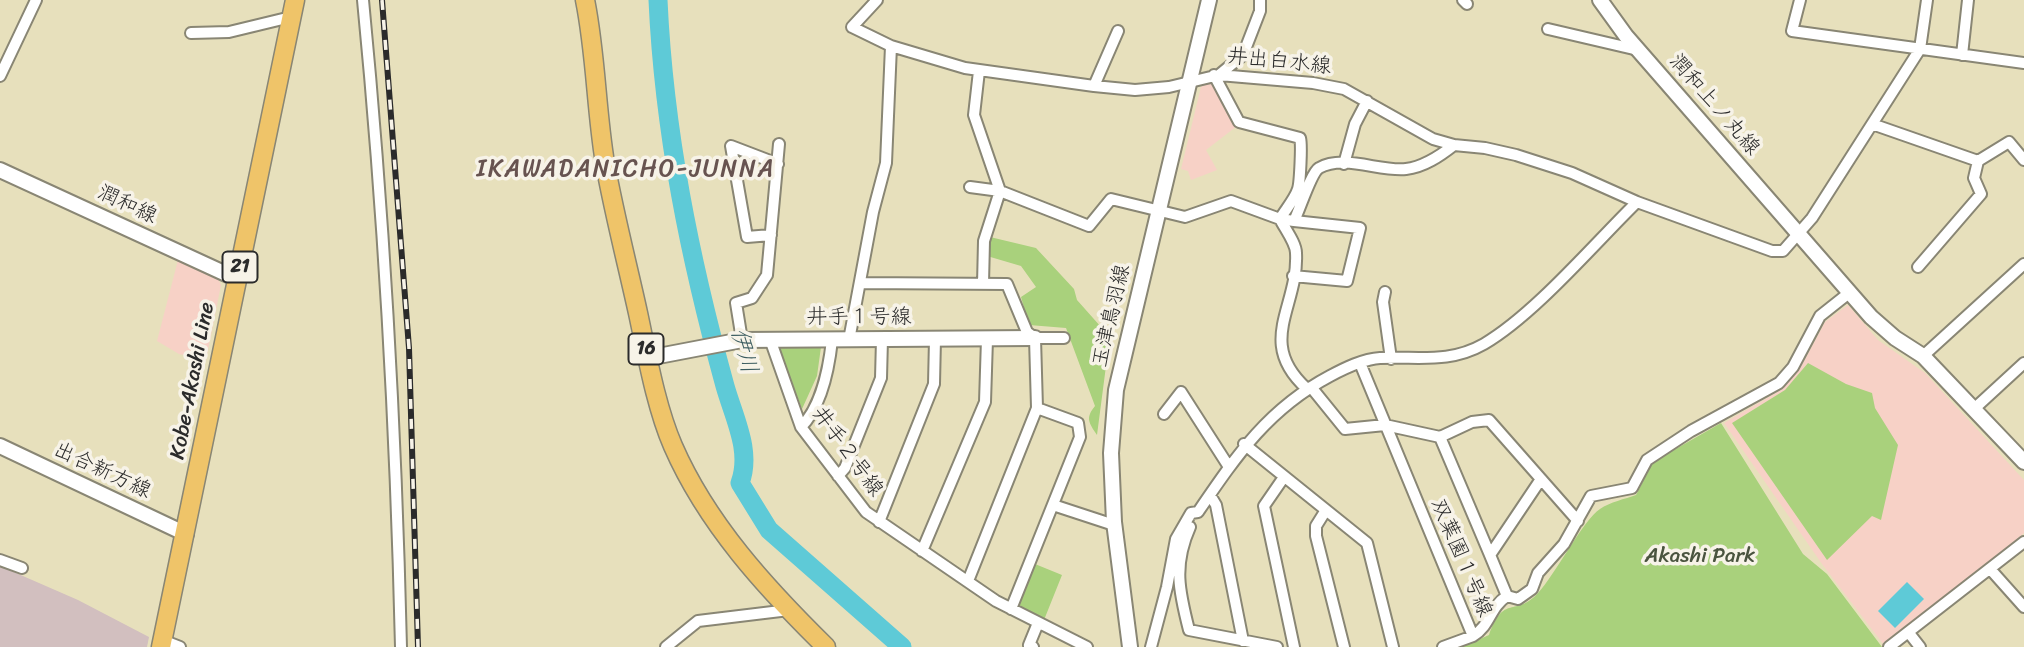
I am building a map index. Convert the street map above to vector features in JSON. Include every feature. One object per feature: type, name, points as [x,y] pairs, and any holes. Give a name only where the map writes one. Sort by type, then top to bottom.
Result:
[{"type":"main road","name":"16","points":[[585,0],[594,51],[605,162],[671,443],[727,539],[789,610],[826,647]]},
{"type":"main road","name":"Kobe-Akashi Line","points":[[162,644],[293,8]]},
{"type":"street","points":[[0,76],[36,0]]},
{"type":"street","points":[[363,0],[377,151],[398,505],[401,647]]},
{"type":"street","name":"井出白水線","points":[[877,0],[852,27],[891,46],[979,71],[1135,90],[1169,87],[1217,75],[1313,83],[1344,89],[1421,134],[1454,145],[1485,148],[1572,173],[1637,202],[1772,251],[1783,251],[1799,235]]},
{"type":"street","name":"玉津鳥羽線","points":[[1130,647],[1114,525],[1111,453],[1116,390],[1209,0]]},
{"type":"street","points":[[1260,0],[1260,11],[1244,55],[1217,75],[1240,122],[1300,138],[1302,148],[1298,163],[1303,186],[1294,221]]},
{"type":"street","name":"潤和上ノ丸線","points":[[1600,0],[1638,50],[1849,293],[1895,338],[1923,356],[2024,462]]},
{"type":"street","points":[[1800,0],[1792,31],[2024,63]]},
{"type":"street","points":[[1799,235],[1920,48],[1927,0]]},
{"type":"street","points":[[1962,55],[1968,0]]},
{"type":"street","points":[[191,33],[229,32],[293,8]]},
{"type":"street","points":[[1548,29],[1638,50]]},
{"type":"street","points":[[1094,86],[1118,31]]},
{"type":"street","points":[[849,340],[886,163],[891,46]]},
{"type":"street","points":[[979,71],[974,115],[1000,191],[984,241],[983,284]]},
{"type":"street","points":[[1344,164],[1355,124],[1367,101]]},
{"type":"street","points":[[1872,124],[1978,161]]},
{"type":"street","points":[[1918,267],[1981,194],[1974,178],[1978,161],[2009,142],[2024,160]]},
{"type":"street","points":[[742,340],[736,303],[752,298],[767,275],[779,144]]},
{"type":"street","points":[[1280,219],[1303,186],[1320,168],[1344,164],[1406,169],[1435,159],[1454,145]]},
{"type":"street","points":[[771,234],[747,237],[732,146],[778,164]]},
{"type":"street","name":"潤和線","points":[[0,170],[237,279]]},
{"type":"street","points":[[970,187],[1000,191],[1089,226],[1111,199],[1185,217],[1231,201],[1280,219],[1360,228],[1347,281],[1293,276]]},
{"type":"street","points":[[1276,647],[1189,630],[1177,584],[1184,541],[1198,512],[1244,444],[1309,388],[1360,363],[1378,358],[1424,360],[1455,355],[1484,344],[1528,310],[1637,202]]},
{"type":"street","points":[[1280,219],[1296,251],[1281,331],[1282,349],[1289,373],[1309,388],[1345,429],[1385,425],[1405,427],[1440,437],[1472,422],[1489,420],[1578,520]]},
{"type":"street","points":[[1923,356],[2024,264]]},
{"type":"street","points":[[860,283],[1007,284],[1027,332],[1035,338],[1037,408],[968,581]]},
{"type":"street","points":[[1385,292],[1383,302],[1391,359]]},
{"type":"street","name":"双葉園１号線","points":[[1360,363],[1473,636],[1483,629],[1494,605],[1507,596],[1518,599],[1532,589],[1538,573],[1564,544],[1591,496],[1632,488],[1647,460],[1691,431],[1779,383],[1793,367],[1819,316],[1849,293]]},
{"type":"street","name":"井手１号線","points":[[652,357],[742,340],[1064,338]]},
{"type":"street","name":"井手２号線","points":[[770,339],[801,427],[866,512],[1011,609],[1087,647]]},
{"type":"street","points":[[838,476],[845,467],[881,378],[882,339]]},
{"type":"street","points":[[879,522],[934,384],[935,339]]},
{"type":"street","points":[[922,551],[985,402],[987,339]]},
{"type":"street","points":[[801,427],[808,420],[830,365],[832,340]]},
{"type":"street","points":[[1975,408],[2024,363]]},
{"type":"street","points":[[1164,414],[1181,392],[1229,467]]},
{"type":"street","points":[[1011,609],[1080,437],[1078,423],[1037,408]]},
{"type":"street","points":[[1440,437],[1507,596]]},
{"type":"street","points":[[1244,444],[1367,543],[1393,647]]},
{"type":"street","name":"出合新方線","points":[[0,446],[186,534]]},
{"type":"street","points":[[1284,478],[1264,506],[1294,647]]},
{"type":"street","points":[[1490,555],[1541,479]]},
{"type":"street","points":[[1210,495],[1216,505],[1243,641]]},
{"type":"street","points":[[1053,505],[1114,525]]},
{"type":"street","points":[[1326,510],[1316,526],[1316,536],[1344,647]]},
{"type":"street","points":[[1151,647],[1176,540],[1191,513],[1198,512]]},
{"type":"street","points":[[1888,647],[2024,542]]},
{"type":"street","points":[[0,560],[22,568]]},
{"type":"street","points":[[1991,570],[2024,607]]},
{"type":"street","points":[[666,647],[698,621],[789,610]]},
{"type":"street","points":[[1033,647],[1029,645],[1038,623]]},
{"type":"street","points":[[1909,633],[1920,647]]},
{"type":"street","points":[[1443,647],[1473,636]]},
{"type":"street","points":[[162,644],[180,647]]},
{"type":"shaded area","points":[[1211,81],[1237,126],[1206,150],[1217,170],[1191,180],[1188,171],[1181,169],[1201,87]]},
{"type":"shaded area","points":[[178,260],[217,277],[221,285],[206,360],[179,354],[157,341]]},
{"type":"shaded area","points":[[1848,305],[1878,340],[1925,373],[2024,480],[2024,533],[1996,558],[1883,644],[1822,564],[1724,423],[1781,390],[1801,367],[1825,322]]},
{"type":"shaded area","points":[[0,566],[78,600],[149,637],[147,647],[0,647]]},
{"type":"green space","points":[[990,237],[1036,248],[1074,289],[1077,300],[1101,327],[1100,338],[1109,343],[1097,435],[1089,420],[1095,406],[1066,328],[1029,325],[1021,297],[1036,287],[1021,266],[987,256]]},
{"type":"green space","points":[[780,345],[821,347],[817,376],[802,409],[779,349]]},
{"type":"green space","points":[[1808,363],[1846,384],[1872,393],[1875,408],[1898,445],[1881,520],[1872,516],[1827,560],[1732,423],[1785,390]]},
{"type":"green space","name":"Akashi Park","points":[[1721,423],[1803,554],[1827,574],[1882,647],[1462,647],[1489,635],[1500,614],[1523,604],[1538,593],[1593,515],[1608,504],[1636,495],[1653,462]]},
{"type":"green space","points":[[1035,564],[1062,575],[1044,620],[1018,607]]},
{"type":"water","points":[[1907,582],[1924,599],[1895,628],[1878,611]]},
{"type":"waterway","name":"伊川","points":[[658,0],[666,98],[681,195],[712,338],[743,447],[740,483],[769,530],[902,647]]},
{"type":"railway","points":[[382,0],[409,348],[418,647]]},
{"type":"district","name":"IKAWADANICHO-JUNNA","points":[[626,170]]}]
